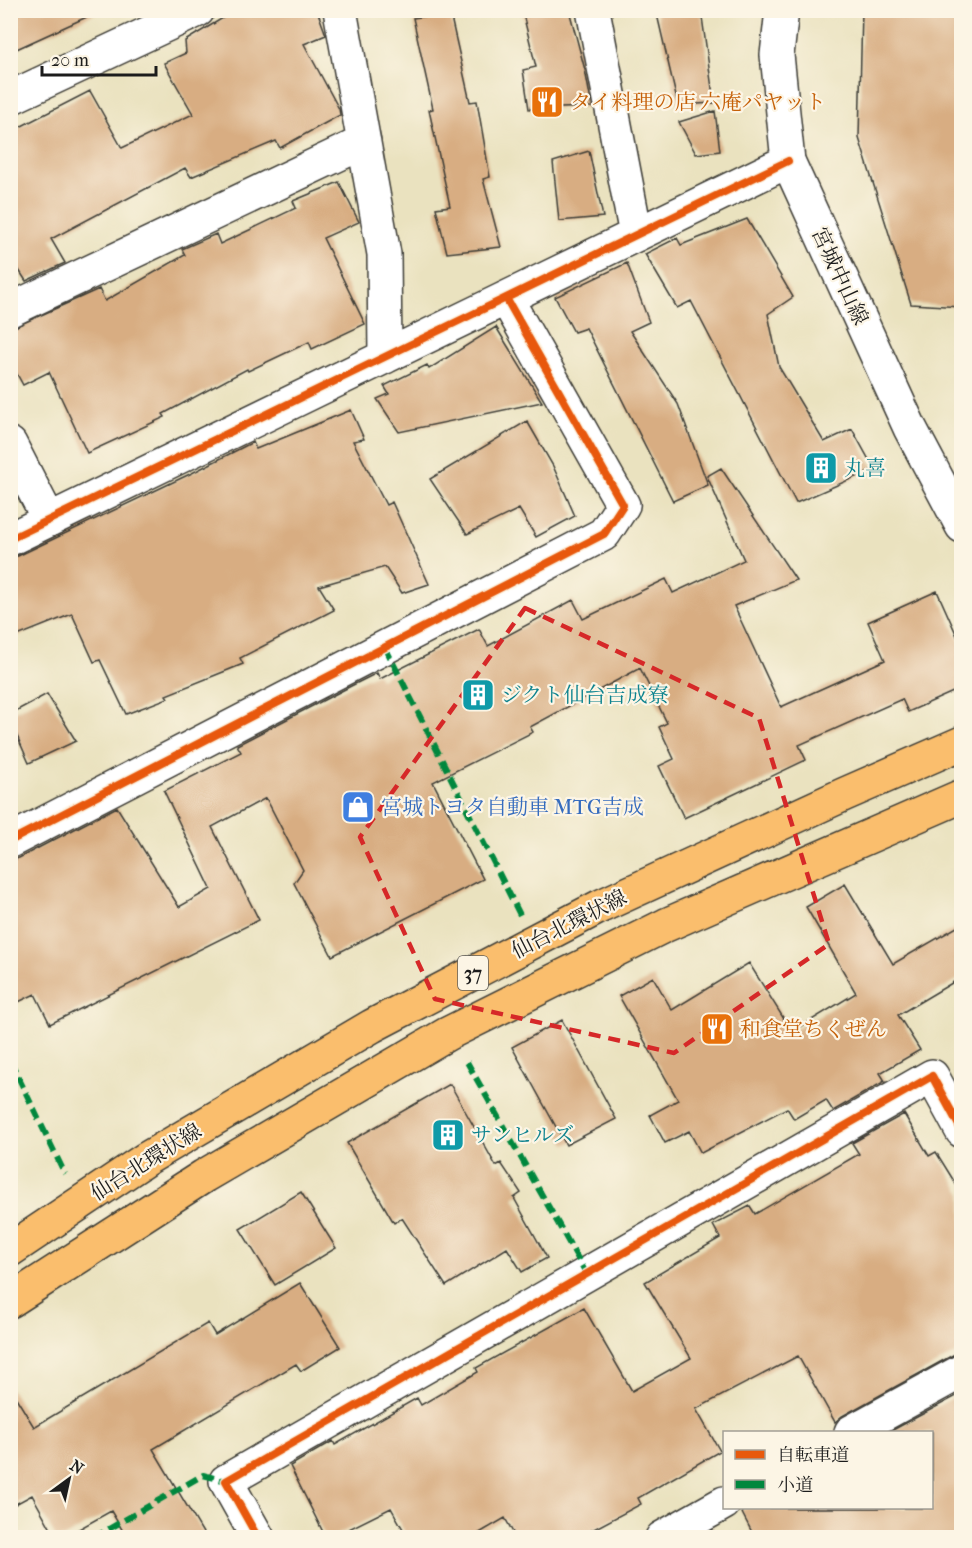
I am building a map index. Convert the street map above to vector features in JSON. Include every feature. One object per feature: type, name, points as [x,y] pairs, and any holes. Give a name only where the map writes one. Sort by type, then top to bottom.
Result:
[{"type":"main road","name":"仙台北環状線","points":[[10,1250],[146,1159],[372,1026],[601,906],[962,743]]},
{"type":"main road","name":"仙台北環状線","points":[[10,1301],[204,1176],[447,1034],[666,925],[962,796]]},
{"type":"street","points":[[10,98],[198,10]]},
{"type":"street","points":[[340,10],[384,254],[385,357]]},
{"type":"street","points":[[593,10],[636,235]]},
{"type":"street","name":"宮城中山線","points":[[782,10],[777,55],[788,161],[910,429],[962,526]]},
{"type":"street","points":[[10,310],[364,142]]},
{"type":"street","points":[[10,539],[788,161]]},
{"type":"street","points":[[10,841],[604,534],[623,505],[506,298]]},
{"type":"street","points":[[10,444],[48,520]]},
{"type":"street","points":[[258,1538],[226,1481],[932,1076],[962,1131]]},
{"type":"street","points":[[853,1431],[962,1371]]},
{"type":"street","points":[[662,1538],[723,1504]]},
{"type":"highlighted area","points":[[525,608],[759,718],[829,944],[674,1053],[435,999],[360,837]]},
{"type":"building","points":[[10,10],[102,10],[10,52]]},
{"type":"building","points":[[236,10],[317,10],[326,35],[304,44],[339,109],[340,115],[280,148],[276,141],[191,177],[185,168],[51,239],[65,263],[26,281],[10,256],[10,132],[90,91],[122,148],[193,114],[164,63],[186,53],[185,41]]},
{"type":"building","points":[[522,10],[569,10],[592,107],[529,109],[523,70],[536,67]]},
{"type":"building","points":[[656,10],[701,10],[714,103],[678,105]]},
{"type":"building","points":[[862,10],[962,10],[962,307],[911,304],[859,138]]},
{"type":"building","points":[[450,13],[470,102],[477,101],[490,177],[483,179],[501,247],[447,253],[436,208],[450,206],[429,110],[433,109],[413,18]]},
{"type":"building","points":[[715,111],[720,151],[696,154],[679,122]]},
{"type":"building","points":[[589,151],[603,217],[559,221],[553,162]]},
{"type":"building","points":[[339,182],[359,222],[323,238],[365,324],[312,349],[309,342],[248,371],[247,369],[163,414],[165,417],[87,453],[49,372],[23,385],[10,361],[10,329],[99,289],[105,301],[185,255],[182,249],[216,234],[220,244],[296,208],[293,201]]},
{"type":"building","points":[[747,219],[793,297],[768,314],[779,367],[824,442],[852,429],[874,469],[796,503],[691,301],[677,308],[645,254],[677,238],[681,245]]},
{"type":"building","points":[[627,263],[649,322],[630,331],[678,404],[708,485],[673,501],[586,328],[574,332],[555,297]]},
{"type":"building","points":[[496,327],[542,402],[399,432],[377,399],[389,394],[384,386],[427,365],[429,369]]},
{"type":"building","points":[[351,410],[364,439],[353,441],[386,505],[392,502],[429,584],[402,593],[385,567],[319,586],[334,610],[240,658],[243,664],[126,714],[100,660],[94,662],[72,614],[10,639],[10,557],[18,556],[253,442],[256,449]]},
{"type":"building","points":[[527,421],[553,466],[575,516],[536,537],[519,509],[467,534],[430,479]]},
{"type":"building","points":[[721,468],[796,580],[734,606],[781,707],[885,660],[868,622],[937,591],[962,647],[962,688],[908,712],[902,699],[799,745],[806,760],[684,818],[659,766],[674,759],[659,727],[667,723],[640,668],[530,727],[533,732],[433,782],[483,879],[332,956],[294,883],[303,870],[266,798],[212,827],[259,920],[50,1024],[35,994],[10,1006],[10,860],[19,858],[117,807],[179,907],[211,889],[164,791],[241,752],[237,745],[353,685],[377,673],[380,679],[479,629],[488,646],[573,600],[583,619],[666,579],[673,593],[744,560],[707,476]]},
{"type":"building","points":[[47,694],[76,741],[29,763],[10,720],[10,714]]},
{"type":"building","points":[[845,884],[893,964],[962,924],[962,977],[898,1015],[920,1050],[880,1073],[885,1081],[833,1111],[826,1100],[794,1119],[787,1108],[701,1153],[689,1131],[665,1143],[650,1115],[678,1100],[619,996],[653,977],[672,1010],[749,963],[792,1032],[856,993],[806,907]]},
{"type":"building","points":[[562,1020],[616,1119],[566,1145],[512,1047]]},
{"type":"building","points":[[450,1084],[496,1166],[501,1163],[521,1193],[514,1198],[547,1258],[522,1272],[507,1248],[446,1286],[402,1218],[394,1223],[347,1143]]},
{"type":"building","points":[[904,1114],[929,1156],[936,1152],[962,1194],[962,1352],[842,1416],[835,1422],[798,1356],[696,1409],[720,1451],[638,1498],[641,1504],[577,1538],[516,1538],[505,1518],[471,1538],[408,1538],[391,1508],[331,1538],[326,1538],[290,1466],[333,1441],[335,1445],[417,1398],[421,1405],[478,1372],[476,1368],[584,1308],[632,1391],[691,1358],[645,1282],[720,1238],[713,1225],[750,1206],[755,1214],[859,1154],[852,1143]]},
{"type":"building","points":[[301,1192],[336,1248],[275,1285],[240,1229]]},
{"type":"building","points":[[300,1283],[340,1347],[301,1371],[296,1364],[153,1449],[206,1538],[127,1538],[111,1511],[63,1538],[56,1538],[32,1495],[10,1507],[10,1388],[34,1427],[208,1323],[215,1335]]},
{"type":"building","points":[[962,1393],[962,1538],[755,1538],[742,1509],[933,1509],[933,1431],[891,1431]]},
{"type":"marked path","points":[[385,647],[520,915]]},
{"type":"marked path","points":[[10,1060],[65,1174]]},
{"type":"marked path","points":[[467,1062],[586,1273]]},
{"type":"marked path","points":[[93,1538],[203,1475],[226,1481]]},
{"type":"cycle path","points":[[10,539],[788,161]]},
{"type":"cycle path","points":[[10,841],[604,534],[623,505],[506,298]]},
{"type":"cycle path","points":[[258,1538],[226,1481],[932,1076],[962,1131]]},
{"type":"place","name":"タイ料理の店 六庵パヤット","points":[[547,102]]},
{"type":"place","name":"丸喜","points":[[821,468]]},
{"type":"place","name":"ジクト仙台吉成寮","points":[[478,695]]},
{"type":"place","name":"宮城トヨタ自動車 MTG吉成","points":[[358,807]]},
{"type":"place","name":"和食堂ちくぜん","points":[[717,1029]]},
{"type":"place","name":"サンヒルズ","points":[[448,1135]]}]
